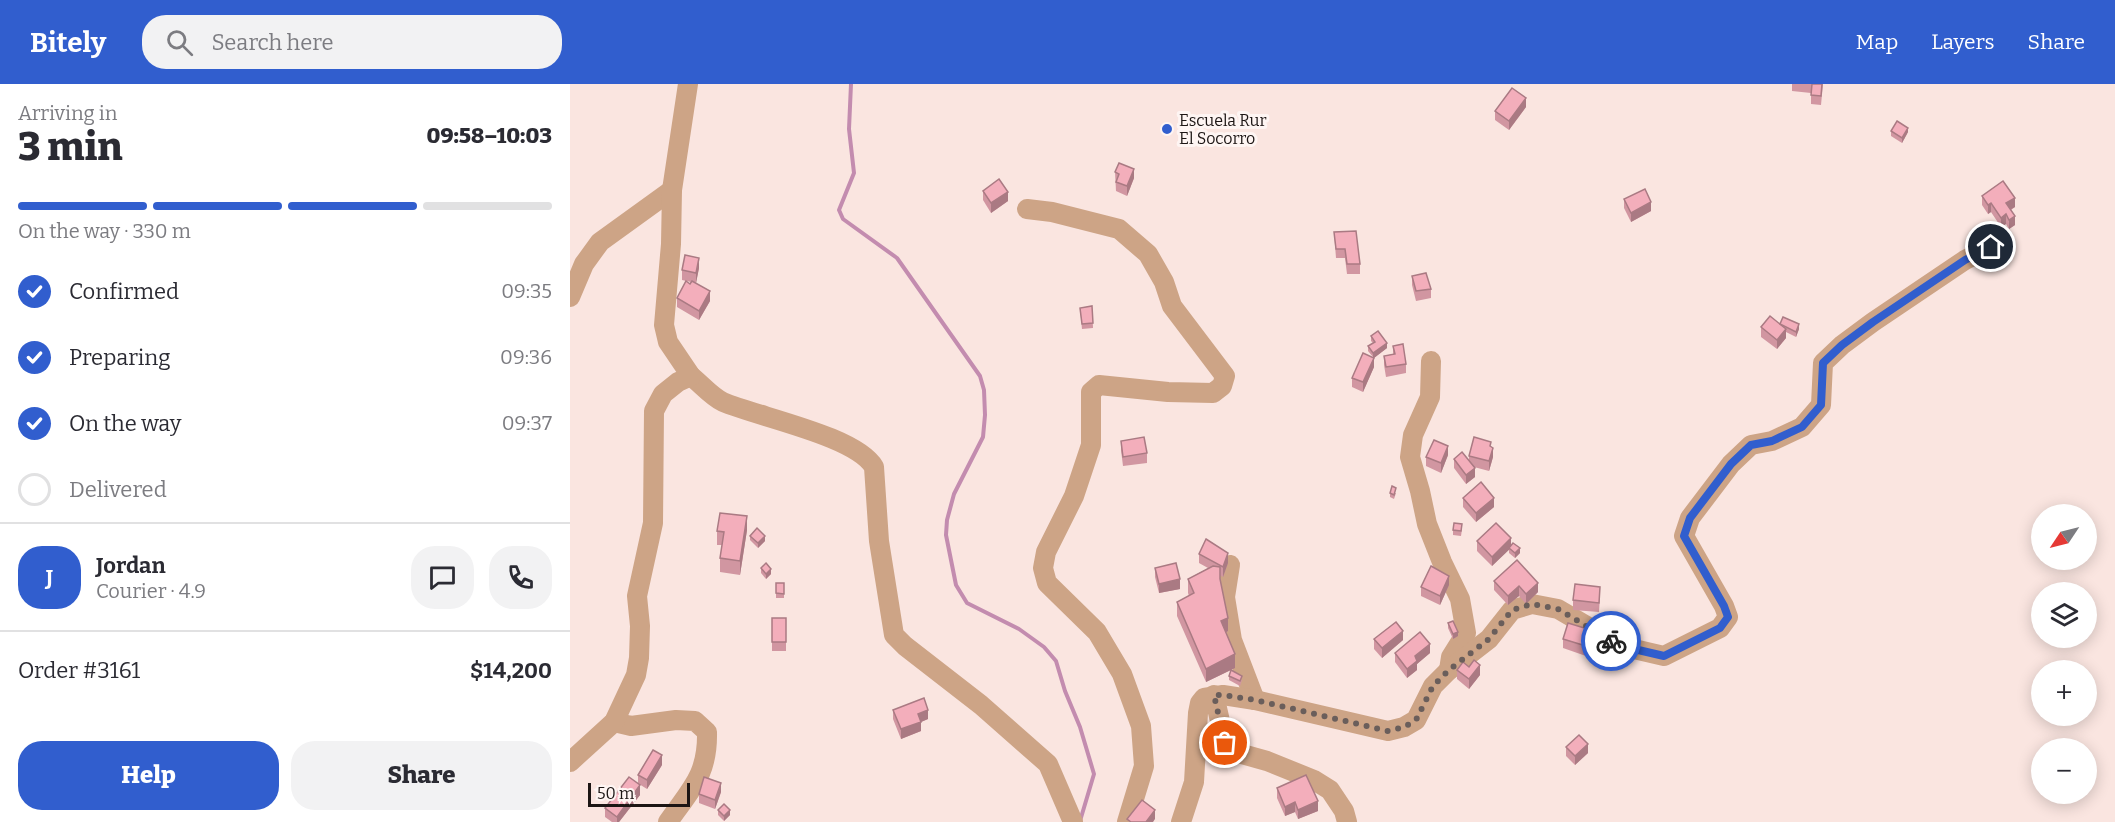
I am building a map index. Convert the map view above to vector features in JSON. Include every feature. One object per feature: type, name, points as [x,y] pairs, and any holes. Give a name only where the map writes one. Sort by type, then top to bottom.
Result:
[{"type":"street","points":[[688,84],[672,189],[671,244],[664,325],[668,342],[691,376],[721,402],[840,442],[869,458],[874,466],[879,541],[894,635],[981,705],[1048,764],[1073,822]]},
{"type":"street","points":[[570,297],[584,264],[600,242],[672,189]]},
{"type":"street","points":[[1028,209],[1052,212],[1119,229],[1148,254],[1164,282],[1172,306],[1225,376],[1222,386],[1214,393],[1168,392],[1099,385],[1091,392],[1091,445],[1074,496],[1046,552],[1043,568],[1047,583],[1097,632],[1122,674],[1141,726],[1144,766],[1127,822]]},
{"type":"street","points":[[1181,822],[1194,782],[1200,703],[1204,698],[1223,695],[1255,700],[1388,731],[1404,727],[1416,720],[1433,686],[1449,670],[1489,639],[1512,610],[1532,604],[1558,609],[1621,646],[1664,656],[1720,628],[1728,617],[1684,536],[1690,518],[1731,464],[1751,445],[1772,441],[1802,427],[1821,405],[1823,363],[1842,345],[1965,260],[1991,247]]},
{"type":"street","points":[[1431,361],[1430,397],[1413,435],[1410,457],[1427,524],[1460,599],[1466,633],[1451,657],[1449,670]]},
{"type":"street","points":[[570,762],[614,722],[636,675],[640,626],[637,596],[653,523],[654,411],[663,394],[678,382],[691,376]]},
{"type":"street","points":[[1230,565],[1225,597],[1232,640],[1255,700]]},
{"type":"street","points":[[1214,695],[1225,743],[1231,750],[1268,761],[1314,780],[1330,790],[1344,811],[1347,822]]},
{"type":"street","points":[[614,722],[631,726],[695,720],[707,732],[708,752],[700,777],[668,822]]},
{"type":"building","points":[[1812,84],[1822,84],[1821,96],[1811,95]]},
{"type":"building","points":[[1512,88],[1526,98],[1509,121],[1495,111]]},
{"type":"building","points":[[1897,121],[1908,128],[1902,138],[1891,131]]},
{"type":"building","points":[[1119,163],[1134,169],[1127,186],[1116,182],[1119,174],[1115,172]]},
{"type":"building","points":[[999,179],[1008,192],[991,203],[983,191]]},
{"type":"building","points":[[2003,181],[2015,198],[2006,203],[2015,216],[2009,220],[2006,214],[2001,218],[1991,203],[1988,205],[1982,196]]},
{"type":"building","points":[[1645,189],[1651,202],[1631,213],[1624,199]]},
{"type":"building","points":[[1356,231],[1360,264],[1347,264],[1345,249],[1336,249],[1334,232]]},
{"type":"building","points":[[685,255],[699,258],[696,273],[682,270]]},
{"type":"building","points":[[1426,273],[1431,289],[1416,291],[1412,276]]},
{"type":"building","points":[[686,281],[690,284],[692,281],[710,291],[699,311],[677,298]]},
{"type":"building","points":[[1092,306],[1093,323],[1082,324],[1080,308]]},
{"type":"building","points":[[1770,316],[1786,329],[1777,340],[1761,327]]},
{"type":"building","points":[[1783,317],[1799,324],[1796,332],[1780,324]]},
{"type":"building","points":[[1378,331],[1387,343],[1373,353],[1368,346],[1375,342],[1371,336]]},
{"type":"building","points":[[1403,344],[1406,364],[1386,367],[1384,356],[1395,354],[1393,346]]},
{"type":"building","points":[[1363,353],[1374,358],[1363,382],[1352,378]]},
{"type":"building","points":[[1144,437],[1147,453],[1123,457],[1121,441]]},
{"type":"building","points":[[1474,437],[1491,442],[1490,446],[1493,448],[1489,461],[1469,456]]},
{"type":"building","points":[[1434,440],[1448,446],[1441,463],[1426,457]]},
{"type":"building","points":[[1462,452],[1475,468],[1466,475],[1454,459]]},
{"type":"building","points":[[1481,482],[1494,498],[1476,513],[1463,498]]},
{"type":"building","points":[[1392,486],[1396,488],[1394,495],[1390,493]]},
{"type":"building","points":[[720,513],[747,516],[740,561],[720,558],[724,532],[717,531]]},
{"type":"building","points":[[1454,523],[1462,524],[1461,531],[1453,530]]},
{"type":"building","points":[[1496,523],[1511,538],[1492,557],[1477,541]]},
{"type":"building","points":[[757,528],[765,536],[758,543],[750,536]]},
{"type":"building","points":[[1206,539],[1228,553],[1223,567],[1199,554]]},
{"type":"building","points":[[1513,543],[1520,548],[1515,553],[1509,548]]},
{"type":"building","points":[[1517,560],[1538,583],[1526,594],[1519,586],[1508,596],[1494,581]]},
{"type":"building","points":[[766,563],[771,569],[766,574],[761,568]]},
{"type":"building","points":[[1176,563],[1180,579],[1159,584],[1155,568]]},
{"type":"building","points":[[1213,566],[1220,567],[1220,579],[1228,618],[1221,621],[1235,654],[1206,669],[1177,602],[1194,593],[1188,579]]},
{"type":"building","points":[[1431,566],[1449,576],[1440,596],[1421,587]]},
{"type":"building","points":[[776,583],[784,583],[784,594],[776,593]]},
{"type":"building","points":[[1575,584],[1600,587],[1599,603],[1573,600]]},
{"type":"building","points":[[772,618],[786,618],[786,642],[772,642]]},
{"type":"building","points":[[1453,621],[1458,632],[1453,634],[1448,623]]},
{"type":"building","points":[[1396,622],[1403,631],[1382,648],[1374,639]]},
{"type":"building","points":[[1568,623],[1591,630],[1586,646],[1563,639]]},
{"type":"building","points":[[1420,632],[1430,644],[1415,656],[1417,661],[1407,669],[1395,653]]},
{"type":"building","points":[[1474,660],[1480,665],[1469,679],[1457,670],[1463,662],[1469,667]]},
{"type":"building","points":[[1231,670],[1242,676],[1240,681],[1229,676]]},
{"type":"building","points":[[924,698],[928,710],[918,714],[921,722],[901,729],[893,710]]},
{"type":"building","points":[[1579,735],[1588,744],[1575,756],[1566,747]]},
{"type":"building","points":[[653,750],[662,755],[647,780],[638,775]]},
{"type":"building","points":[[1306,775],[1318,801],[1298,810],[1295,802],[1285,807],[1277,788]]},
{"type":"building","points":[[629,777],[640,785],[617,817],[605,808]]},
{"type":"building","points":[[704,777],[721,783],[715,800],[699,794]]},
{"type":"building","points":[[1142,800],[1155,810],[1146,822],[1131,822],[1127,819]]},
{"type":"building","points":[[724,804],[730,810],[724,816],[718,810]]},
{"type":"waterway","points":[[851,84],[849,129],[854,173],[839,210],[843,219],[897,258],[980,376],[984,390],[983,437],[954,494],[947,520],[946,535],[956,585],[967,603],[1019,629],[1044,647],[1056,661],[1094,774],[1080,821]]},
{"type":"way so far","points":[[1225,743],[1214,695],[1255,700],[1388,731],[1404,727],[1416,720],[1433,686],[1449,670],[1489,639],[1512,610],[1532,604],[1558,609],[1611,641]]},
{"type":"place","name":"Escuela Rur El Socorro","points":[[1167,129]]},
{"type":"route","points":[[1611,641],[1621,646],[1664,656],[1720,628],[1725,623],[1728,617],[1724,606],[1684,536],[1690,518],[1731,464],[1751,445],[1772,441],[1802,427],[1821,405],[1823,363],[1842,345],[1965,260],[1991,247]]}]
